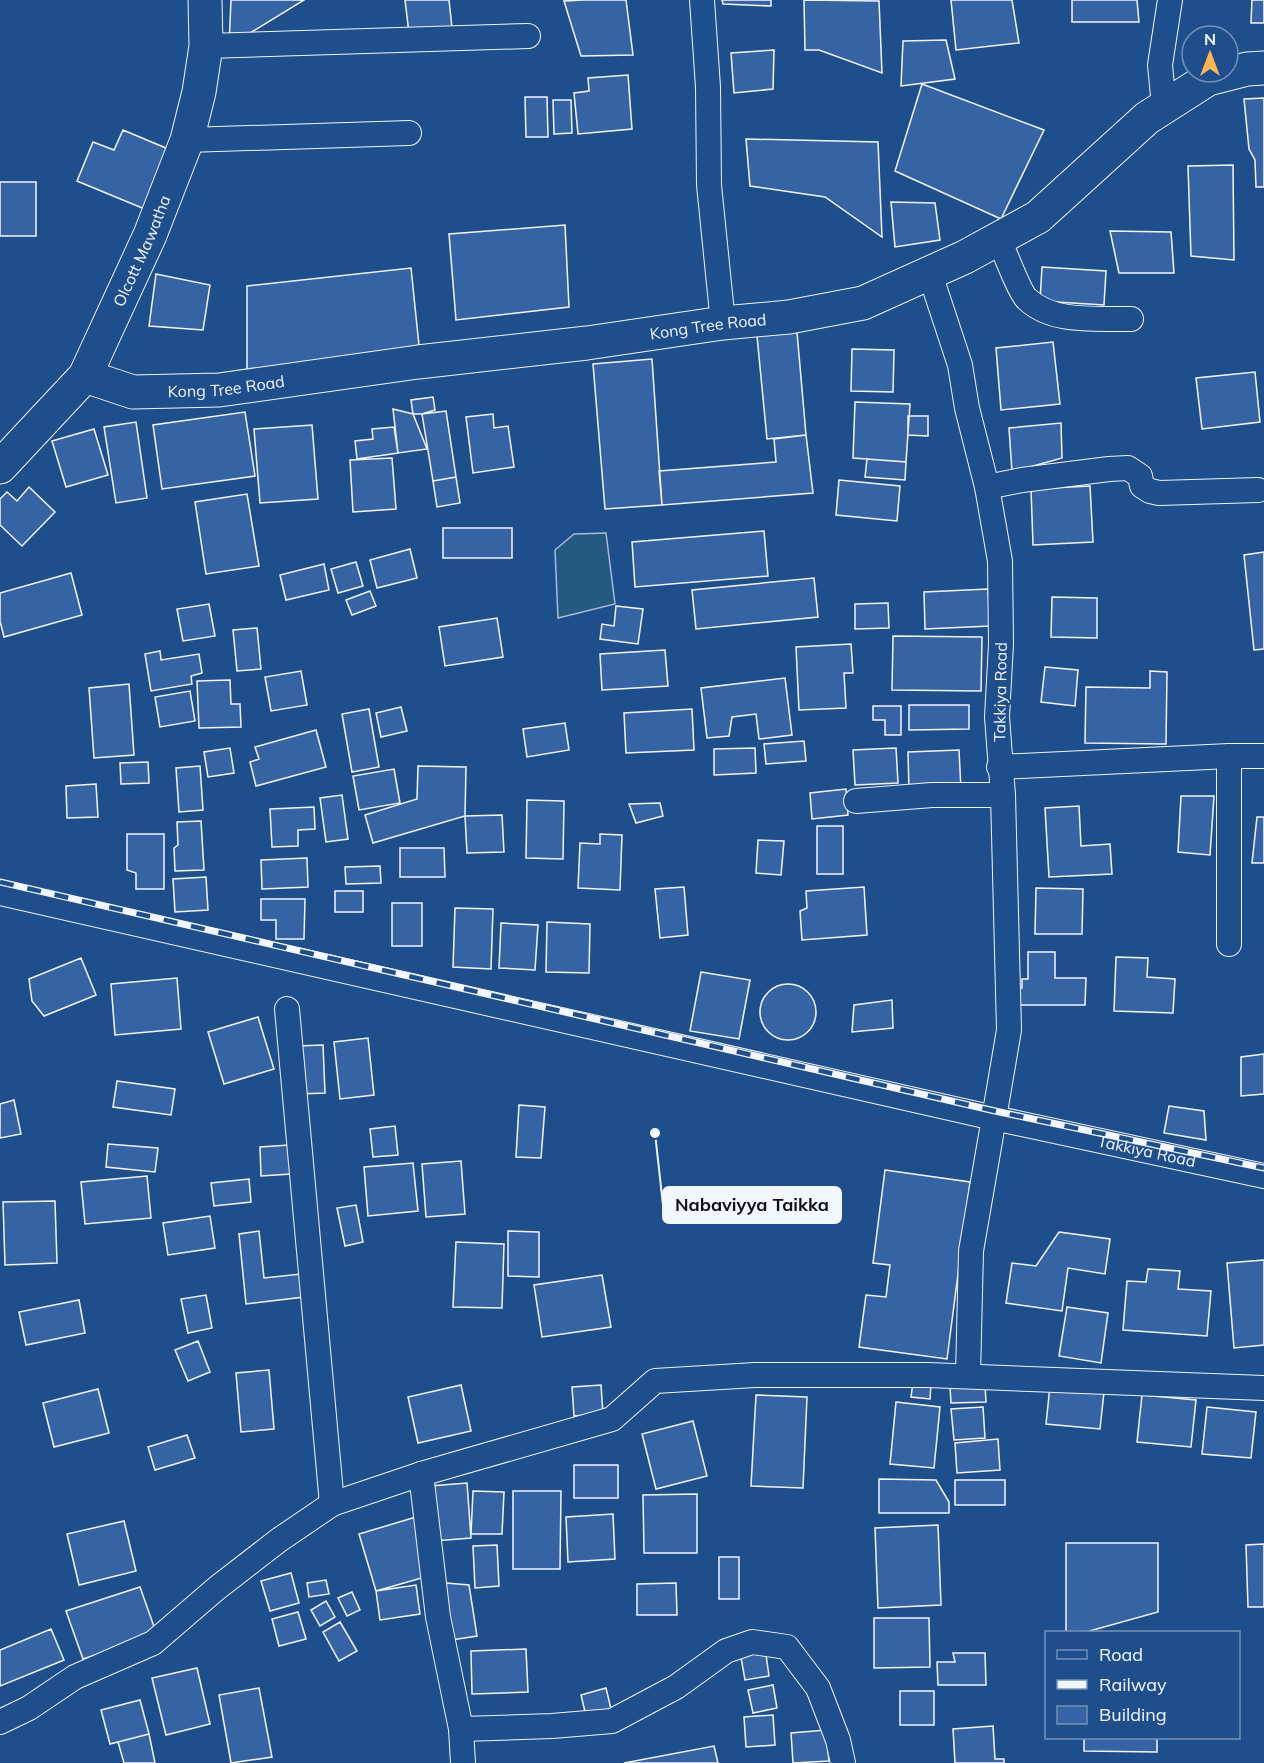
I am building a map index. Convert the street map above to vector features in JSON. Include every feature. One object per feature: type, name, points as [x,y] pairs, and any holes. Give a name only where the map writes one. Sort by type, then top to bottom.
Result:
[{"type":"main road","name":"Olcott Mawatha","points":[[0,467],[85,376],[150,236],[187,140],[199,92],[206,45],[205,0]]},
{"type":"main road","name":"Kong Tree Road","points":[[85,376],[133,392],[219,390],[418,362],[587,343],[723,323],[789,317],[863,303],[930,274],[1038,217],[1147,118],[1208,79],[1247,69],[1264,68]]},
{"type":"street","points":[[702,0],[708,87],[709,185],[723,323]]},
{"type":"street","points":[[1164,106],[1160,65],[1170,0]]},
{"type":"street","points":[[206,45],[528,36]]},
{"type":"street","points":[[187,140],[409,133]]},
{"type":"street","points":[[999,239],[1026,298],[1050,314],[1131,319]]},
{"type":"street","name":"Takkiya Road","points":[[930,274],[960,365],[967,408],[987,488],[1000,561],[1002,644],[997,717],[999,767],[1003,795],[1009,1030],[971,1251],[968,1376]]},
{"type":"street","points":[[987,488],[1022,480],[1128,468],[1136,471],[1140,476],[1142,486],[1159,493],[1258,490]]},
{"type":"street","points":[[1229,756],[1229,944]]},
{"type":"street","points":[[999,767],[1264,756]]},
{"type":"street","points":[[856,801],[932,795],[1003,795]]},
{"type":"street","points":[[0,893],[994,1118]]},
{"type":"street","points":[[287,1010],[332,1504]]},
{"type":"street","name":"Takkiya Road","points":[[994,1118],[1264,1176]]},
{"type":"street","points":[[0,1722],[30,1708],[75,1677],[153,1643],[235,1574],[279,1540],[332,1504],[421,1474],[612,1419],[656,1382],[754,1375],[968,1376],[1264,1388]]},
{"type":"street","points":[[421,1474],[438,1617],[461,1729],[463,1763]]},
{"type":"street","points":[[461,1729],[552,1726],[612,1721],[676,1687],[726,1651],[752,1642],[787,1647],[818,1688],[838,1740],[843,1763]]},
{"type":"shaded area","points":[[606,533],[615,604],[558,618],[555,550],[574,534]]},
{"type":"building","points":[[231,0],[304,0],[229,46]]},
{"type":"building","points":[[405,0],[449,0],[452,28],[409,33]]},
{"type":"building","points":[[626,0],[633,55],[581,56],[564,1]]},
{"type":"building","points":[[722,0],[771,0],[771,6],[723,4]]},
{"type":"building","points":[[804,0],[879,1],[882,73],[819,50],[805,50]]},
{"type":"building","points":[[951,0],[1012,0],[1019,43],[956,50]]},
{"type":"building","points":[[1072,0],[1137,0],[1139,22],[1072,22]]},
{"type":"building","points":[[1252,0],[1264,0],[1264,23],[1251,23]]},
{"type":"building","points":[[946,40],[955,79],[901,86],[903,41]]},
{"type":"building","points":[[774,50],[773,89],[734,93],[731,53]]},
{"type":"building","points":[[628,75],[632,129],[578,134],[574,93],[589,91],[588,78]]},
{"type":"building","points":[[922,84],[1044,130],[1001,219],[895,171]]},
{"type":"building","points":[[525,97],[547,97],[548,137],[526,137]]},
{"type":"building","points":[[1264,98],[1264,187],[1256,187],[1255,160],[1249,149],[1244,99]]},
{"type":"building","points":[[553,100],[571,100],[572,133],[554,134]]},
{"type":"building","points":[[123,130],[173,151],[147,210],[77,181],[93,142],[114,150]]},
{"type":"building","points":[[746,139],[878,142],[882,237],[825,197],[750,186]]},
{"type":"building","points":[[1233,165],[1234,260],[1191,256],[1188,166]]},
{"type":"building","points":[[0,182],[36,182],[36,236],[0,236]]},
{"type":"building","points":[[891,202],[935,203],[940,240],[895,247]]},
{"type":"building","points":[[565,225],[569,307],[456,320],[449,234]]},
{"type":"building","points":[[1110,231],[1171,232],[1174,273],[1119,273]]},
{"type":"building","points":[[1042,267],[1106,271],[1104,305],[1040,301]]},
{"type":"building","points":[[411,268],[420,355],[247,376],[247,286]]},
{"type":"building","points":[[156,274],[210,285],[203,330],[149,326]]},
{"type":"building","points":[[797,332],[806,435],[767,439],[757,336]]},
{"type":"building","points":[[1053,342],[1060,404],[1001,410],[996,348]]},
{"type":"building","points":[[852,349],[894,350],[893,392],[851,391]]},
{"type":"building","points":[[652,359],[662,505],[605,509],[593,364]]},
{"type":"building","points":[[1255,372],[1260,422],[1202,429],[1196,378]]},
{"type":"building","points":[[433,397],[435,410],[413,414],[411,400]]},
{"type":"building","points":[[855,402],[910,404],[906,462],[853,458]]},
{"type":"building","points":[[393,409],[413,414],[427,449],[398,453]]},
{"type":"building","points":[[446,411],[456,477],[433,481],[422,414]]},
{"type":"building","points":[[245,412],[255,476],[162,489],[153,425]]},
{"type":"building","points":[[493,414],[494,428],[508,426],[514,467],[473,473],[466,417]]},
{"type":"building","points":[[908,416],[928,416],[928,436],[908,435]]},
{"type":"building","points":[[136,422],[147,498],[116,503],[104,427]]},
{"type":"building","points":[[1061,423],[1062,458],[1012,472],[1009,428]]},
{"type":"building","points":[[312,425],[318,499],[260,503],[254,429]]},
{"type":"building","points":[[394,427],[398,453],[357,459],[355,441],[373,439],[372,429]]},
{"type":"building","points":[[94,429],[108,475],[66,487],[52,441]]},
{"type":"building","points":[[806,435],[813,493],[662,505],[659,471],[776,462],[774,439]]},
{"type":"building","points":[[392,458],[396,509],[353,512],[350,460]]},
{"type":"building","points":[[867,459],[906,462],[905,480],[865,477]]},
{"type":"building","points":[[456,477],[460,503],[437,507],[433,481]]},
{"type":"building","points":[[839,480],[900,486],[897,521],[836,515]]},
{"type":"building","points":[[1090,486],[1093,542],[1033,545],[1031,489]]},
{"type":"building","points":[[29,487],[55,512],[22,546],[0,525],[0,499],[7,492],[17,501]]},
{"type":"building","points":[[247,494],[259,566],[206,574],[195,502]]},
{"type":"building","points":[[443,528],[512,528],[512,558],[443,558]]},
{"type":"building","points":[[764,531],[768,576],[635,587],[632,542]]},
{"type":"building","points":[[410,549],[417,578],[377,588],[370,560]]},
{"type":"building","points":[[1264,552],[1264,649],[1254,650],[1244,555]]},
{"type":"building","points":[[356,562],[363,586],[338,593],[331,569]]},
{"type":"building","points":[[324,564],[329,590],[286,600],[280,575]]},
{"type":"building","points":[[71,573],[82,615],[4,637],[0,621],[0,593]]},
{"type":"building","points":[[814,578],[818,617],[696,629],[692,590]]},
{"type":"building","points":[[988,589],[990,626],[925,629],[924,592]]},
{"type":"building","points":[[370,591],[376,606],[352,615],[346,600]]},
{"type":"building","points":[[1052,597],[1097,598],[1097,638],[1051,637]]},
{"type":"building","points":[[888,603],[889,628],[855,629],[855,604]]},
{"type":"building","points":[[209,604],[215,636],[183,641],[177,609]]},
{"type":"building","points":[[616,606],[643,609],[638,644],[600,639],[602,624],[614,626]]},
{"type":"building","points":[[497,618],[503,657],[445,666],[439,627]]},
{"type":"building","points":[[257,628],[261,669],[237,671],[233,630]]},
{"type":"building","points":[[893,636],[982,637],[981,691],[892,690]]},
{"type":"building","points":[[851,644],[853,673],[844,673],[846,708],[799,710],[796,647]]},
{"type":"building","points":[[665,650],[668,686],[602,690],[600,654]]},
{"type":"building","points":[[160,651],[161,660],[199,654],[202,673],[191,676],[192,684],[151,691],[145,654]]},
{"type":"building","points":[[1045,667],[1078,670],[1075,706],[1041,702]]},
{"type":"building","points":[[301,671],[307,705],[271,711],[265,677]]},
{"type":"building","points":[[1150,671],[1167,672],[1166,744],[1085,743],[1086,687],[1150,688]]},
{"type":"building","points":[[785,678],[792,735],[759,739],[756,714],[732,717],[729,736],[707,738],[701,688]]},
{"type":"building","points":[[230,680],[231,704],[240,704],[241,727],[199,728],[197,681]]},
{"type":"building","points":[[129,684],[134,755],[94,758],[89,688]]},
{"type":"building","points":[[190,691],[195,721],[160,727],[155,697]]},
{"type":"building","points":[[909,705],[969,705],[969,729],[909,730]]},
{"type":"building","points":[[873,706],[901,706],[901,735],[885,735],[885,720],[873,720]]},
{"type":"building","points":[[401,707],[407,731],[381,737],[376,713]]},
{"type":"building","points":[[369,709],[379,767],[352,772],[342,714]]},
{"type":"building","points":[[692,709],[694,750],[626,753],[624,713]]},
{"type":"building","points":[[565,723],[569,750],[527,757],[523,729]]},
{"type":"building","points":[[316,730],[326,767],[256,786],[250,762],[259,759],[255,747]]},
{"type":"building","points":[[804,741],[806,761],[766,764],[764,744]]},
{"type":"building","points":[[230,748],[234,773],[208,777],[204,752]]},
{"type":"building","points":[[755,748],[756,773],[714,775],[714,749]]},
{"type":"building","points":[[896,748],[898,783],[855,785],[853,750]]},
{"type":"building","points":[[959,750],[961,790],[909,792],[908,752]]},
{"type":"building","points":[[148,762],[149,783],[121,784],[120,763]]},
{"type":"building","points":[[200,766],[203,810],[179,812],[176,768]]},
{"type":"building","points":[[418,766],[466,767],[465,816],[373,843],[365,815],[417,799]]},
{"type":"building","points":[[394,769],[400,803],[359,810],[353,776]]},
{"type":"building","points":[[96,784],[98,817],[67,818],[66,786]]},
{"type":"building","points":[[846,789],[848,815],[812,819],[810,793]]},
{"type":"building","points":[[342,795],[348,839],[326,842],[320,798]]},
{"type":"building","points":[[1181,796],[1214,796],[1210,855],[1178,852]]},
{"type":"building","points":[[527,800],[564,801],[563,859],[526,858]]},
{"type":"building","points":[[660,803],[663,816],[636,823],[629,804]]},
{"type":"building","points":[[1079,806],[1081,846],[1110,844],[1112,874],[1049,877],[1045,808]]},
{"type":"building","points":[[314,807],[315,829],[298,830],[298,846],[272,847],[270,809]]},
{"type":"building","points":[[502,815],[504,852],[467,853],[465,816]]},
{"type":"building","points":[[1257,817],[1264,817],[1264,863],[1252,863]]},
{"type":"building","points":[[201,821],[204,870],[175,871],[174,848],[178,845],[177,822]]},
{"type":"building","points":[[817,826],[843,826],[843,874],[817,874]]},
{"type":"building","points":[[127,834],[164,834],[164,889],[136,889],[136,873],[127,870]]},
{"type":"building","points":[[600,834],[622,835],[620,890],[578,888],[580,843],[600,844]]},
{"type":"building","points":[[758,840],[784,841],[781,875],[756,873]]},
{"type":"building","points":[[400,848],[444,848],[445,877],[400,877]]},
{"type":"building","points":[[307,858],[308,887],[262,889],[261,860]]},
{"type":"building","points":[[380,866],[381,883],[346,884],[345,867]]},
{"type":"building","points":[[206,877],[208,910],[175,912],[173,879]]},
{"type":"building","points":[[684,887],[688,935],[660,938],[655,889]]},
{"type":"building","points":[[864,887],[867,935],[802,940],[800,911],[807,908],[806,891]]},
{"type":"building","points":[[1036,888],[1083,889],[1082,934],[1035,934]]},
{"type":"building","points":[[335,891],[363,891],[363,912],[335,912]]},
{"type":"building","points":[[261,899],[305,899],[304,939],[276,939],[276,920],[261,920]]},
{"type":"building","points":[[392,903],[422,903],[422,946],[392,946]]},
{"type":"building","points":[[455,908],[493,909],[491,969],[453,967]]},
{"type":"building","points":[[547,922],[590,924],[589,973],[546,972]]},
{"type":"building","points":[[501,923],[538,925],[535,970],[499,968]]},
{"type":"building","points":[[1028,952],[1055,952],[1055,978],[1086,978],[1085,1005],[1017,1005],[1017,988],[1022,988],[1022,979],[1028,979]]},
{"type":"building","points":[[1116,957],[1148,958],[1147,977],[1175,979],[1173,1013],[1114,1011]]},
{"type":"building","points":[[81,958],[96,995],[44,1016],[32,1001],[29,979]]},
{"type":"building","points":[[701,972],[750,980],[739,1039],[690,1031]]},
{"type":"building","points":[[177,978],[181,1029],[115,1035],[111,984]]},
{"type":"building","points":[[788,984],[799,986],[808,992],[814,1001],[816,1012],[814,1023],[808,1032],[799,1038],[788,1040],[777,1038],[768,1032],[762,1023],[760,1012],[762,1001],[768,992],[777,986]]},
{"type":"building","points":[[892,1000],[893,1028],[852,1032],[854,1005]]},
{"type":"building","points":[[258,1017],[274,1069],[224,1084],[208,1032]]},
{"type":"building","points":[[368,1038],[374,1095],[340,1099],[334,1042]]},
{"type":"building","points":[[323,1045],[325,1093],[300,1094],[297,1046]]},
{"type":"building","points":[[1264,1054],[1264,1094],[1241,1096],[1241,1057]]},
{"type":"building","points":[[117,1081],[175,1089],[171,1115],[113,1107]]},
{"type":"building","points":[[14,1100],[21,1134],[0,1138],[0,1104]]},
{"type":"building","points":[[519,1105],[545,1107],[541,1158],[516,1157]]},
{"type":"building","points":[[1169,1106],[1204,1111],[1206,1140],[1164,1133]]},
{"type":"building","points":[[395,1126],[398,1155],[373,1157],[370,1129]]},
{"type":"building","points":[[108,1144],[158,1148],[155,1172],[106,1167]]},
{"type":"building","points":[[289,1145],[291,1174],[261,1176],[260,1147]]},
{"type":"building","points":[[461,1161],[465,1214],[426,1217],[422,1164]]},
{"type":"building","points":[[413,1163],[418,1211],[368,1216],[364,1167]]},
{"type":"building","points":[[885,1170],[970,1182],[947,1359],[859,1347],[866,1295],[886,1297],[890,1265],[873,1263]]},
{"type":"building","points":[[147,1176],[151,1218],[85,1224],[81,1182]]},
{"type":"building","points":[[249,1179],[251,1202],[214,1206],[211,1183]]},
{"type":"building","points":[[55,1201],[57,1263],[5,1265],[3,1202]]},
{"type":"building","points":[[356,1205],[363,1242],[345,1246],[337,1208]]},
{"type":"building","points":[[210,1216],[215,1248],[168,1255],[163,1223]]},
{"type":"building","points":[[259,1231],[264,1278],[301,1274],[304,1297],[246,1304],[239,1234]]},
{"type":"building","points":[[508,1231],[539,1232],[539,1277],[508,1276]]},
{"type":"building","points":[[1059,1232],[1110,1239],[1105,1274],[1068,1268],[1062,1311],[1006,1303],[1012,1263],[1036,1266]]},
{"type":"building","points":[[456,1242],[504,1244],[502,1308],[453,1307]]},
{"type":"building","points":[[1264,1260],[1264,1345],[1234,1348],[1227,1263]]},
{"type":"building","points":[[1148,1269],[1180,1271],[1178,1289],[1211,1291],[1207,1336],[1123,1330],[1127,1281],[1146,1282]]},
{"type":"building","points":[[602,1275],[611,1327],[542,1337],[534,1285]]},
{"type":"building","points":[[206,1295],[212,1328],[188,1333],[181,1299]]},
{"type":"building","points":[[79,1300],[85,1333],[26,1345],[19,1312]]},
{"type":"building","points":[[1067,1307],[1108,1313],[1101,1363],[1059,1356]]},
{"type":"building","points":[[198,1341],[210,1372],[188,1381],[175,1350]]},
{"type":"building","points":[[269,1370],[274,1429],[241,1432],[236,1373]]},
{"type":"building","points":[[913,1382],[931,1384],[930,1399],[911,1397]]},
{"type":"building","points":[[461,1385],[471,1431],[418,1443],[408,1397]]},
{"type":"building","points":[[601,1385],[603,1414],[574,1416],[572,1387]]},
{"type":"building","points":[[985,1385],[986,1402],[951,1403],[950,1387]]},
{"type":"building","points":[[1050,1386],[1104,1392],[1100,1429],[1046,1424]]},
{"type":"building","points":[[98,1389],[109,1433],[54,1447],[43,1403]]},
{"type":"building","points":[[756,1395],[807,1397],[803,1488],[751,1486]]},
{"type":"building","points":[[1142,1395],[1196,1400],[1191,1447],[1137,1442]]},
{"type":"building","points":[[896,1402],[940,1407],[934,1468],[890,1464]]},
{"type":"building","points":[[983,1407],[985,1438],[954,1440],[951,1409]]},
{"type":"building","points":[[1207,1407],[1256,1412],[1251,1458],[1202,1454]]},
{"type":"building","points":[[693,1421],[707,1476],[656,1489],[642,1434]]},
{"type":"building","points":[[187,1435],[195,1458],[155,1470],[148,1447]]},
{"type":"building","points":[[998,1439],[1000,1470],[957,1473],[955,1443]]},
{"type":"building","points":[[574,1465],[618,1465],[618,1498],[574,1498]]},
{"type":"building","points":[[879,1479],[936,1480],[949,1502],[949,1513],[879,1513]]},
{"type":"building","points":[[955,1480],[1005,1480],[1005,1505],[955,1505]]},
{"type":"building","points":[[467,1483],[471,1538],[434,1541],[430,1486]]},
{"type":"building","points":[[473,1491],[504,1492],[502,1534],[471,1534]]},
{"type":"building","points":[[513,1491],[561,1491],[560,1569],[513,1569]]},
{"type":"building","points":[[697,1494],[697,1553],[644,1553],[643,1495]]},
{"type":"building","points":[[613,1514],[615,1559],[568,1562],[566,1517]]},
{"type":"building","points":[[416,1517],[432,1575],[376,1591],[359,1534]]},
{"type":"building","points":[[124,1521],[136,1571],[79,1585],[67,1534]]},
{"type":"building","points":[[938,1525],[941,1605],[878,1608],[875,1528]]},
{"type":"building","points":[[1066,1543],[1158,1543],[1158,1612],[1090,1631],[1066,1631]]},
{"type":"building","points":[[1264,1544],[1264,1607],[1248,1607],[1246,1545]]},
{"type":"building","points":[[497,1545],[499,1586],[475,1588],[473,1546]]},
{"type":"building","points":[[719,1557],[739,1557],[739,1599],[719,1599]]},
{"type":"building","points":[[291,1573],[299,1603],[270,1611],[261,1581]]},
{"type":"building","points":[[326,1580],[329,1594],[309,1597],[307,1583]]},
{"type":"building","points":[[435,1582],[469,1585],[477,1636],[445,1641]]},
{"type":"building","points":[[676,1583],[677,1615],[637,1615],[637,1584]]},
{"type":"building","points":[[416,1585],[420,1614],[380,1620],[376,1591]]},
{"type":"building","points":[[140,1587],[157,1635],[83,1659],[66,1611]]},
{"type":"building","points":[[352,1592],[360,1610],[347,1616],[338,1598]]},
{"type":"building","points":[[326,1601],[335,1617],[320,1626],[311,1610]]},
{"type":"building","points":[[298,1612],[306,1639],[279,1646],[272,1619]]},
{"type":"building","points":[[874,1618],[929,1618],[930,1667],[874,1668]]},
{"type":"building","points":[[340,1622],[357,1651],[339,1661],[323,1632]]},
{"type":"building","points":[[51,1629],[64,1660],[0,1686],[0,1650]]},
{"type":"building","points":[[765,1648],[769,1676],[745,1680],[740,1652]]},
{"type":"building","points":[[526,1649],[528,1692],[472,1694],[471,1651]]},
{"type":"building","points":[[953,1653],[985,1653],[986,1685],[938,1685],[937,1662],[955,1662]]},
{"type":"building","points":[[197,1668],[210,1724],[166,1735],[152,1678]]},
{"type":"building","points":[[773,1685],[777,1708],[753,1713],[748,1690]]},
{"type":"building","points":[[259,1688],[272,1757],[231,1763],[219,1695]]},
{"type":"building","points":[[606,1688],[612,1713],[587,1720],[581,1695]]},
{"type":"building","points":[[900,1691],[934,1691],[934,1725],[900,1725]]},
{"type":"building","points":[[140,1700],[149,1734],[110,1744],[101,1710]]},
{"type":"building","points":[[773,1715],[775,1745],[746,1747],[744,1717]]},
{"type":"building","points":[[993,1726],[995,1759],[1004,1759],[1004,1763],[955,1763],[953,1729]]},
{"type":"building","points":[[826,1730],[829,1761],[793,1763],[791,1733]]},
{"type":"building","points":[[149,1734],[155,1763],[124,1763],[118,1742]]},
{"type":"building","points":[[1084,1739],[1157,1739],[1157,1752],[1084,1751]]},
{"type":"building","points":[[714,1746],[718,1763],[624,1763]]},
{"type":"railway","points":[[0,882],[995,1111],[1264,1168]]},
{"type":"place","name":"Nabaviyya Taikka","points":[[655,1133]]}]
